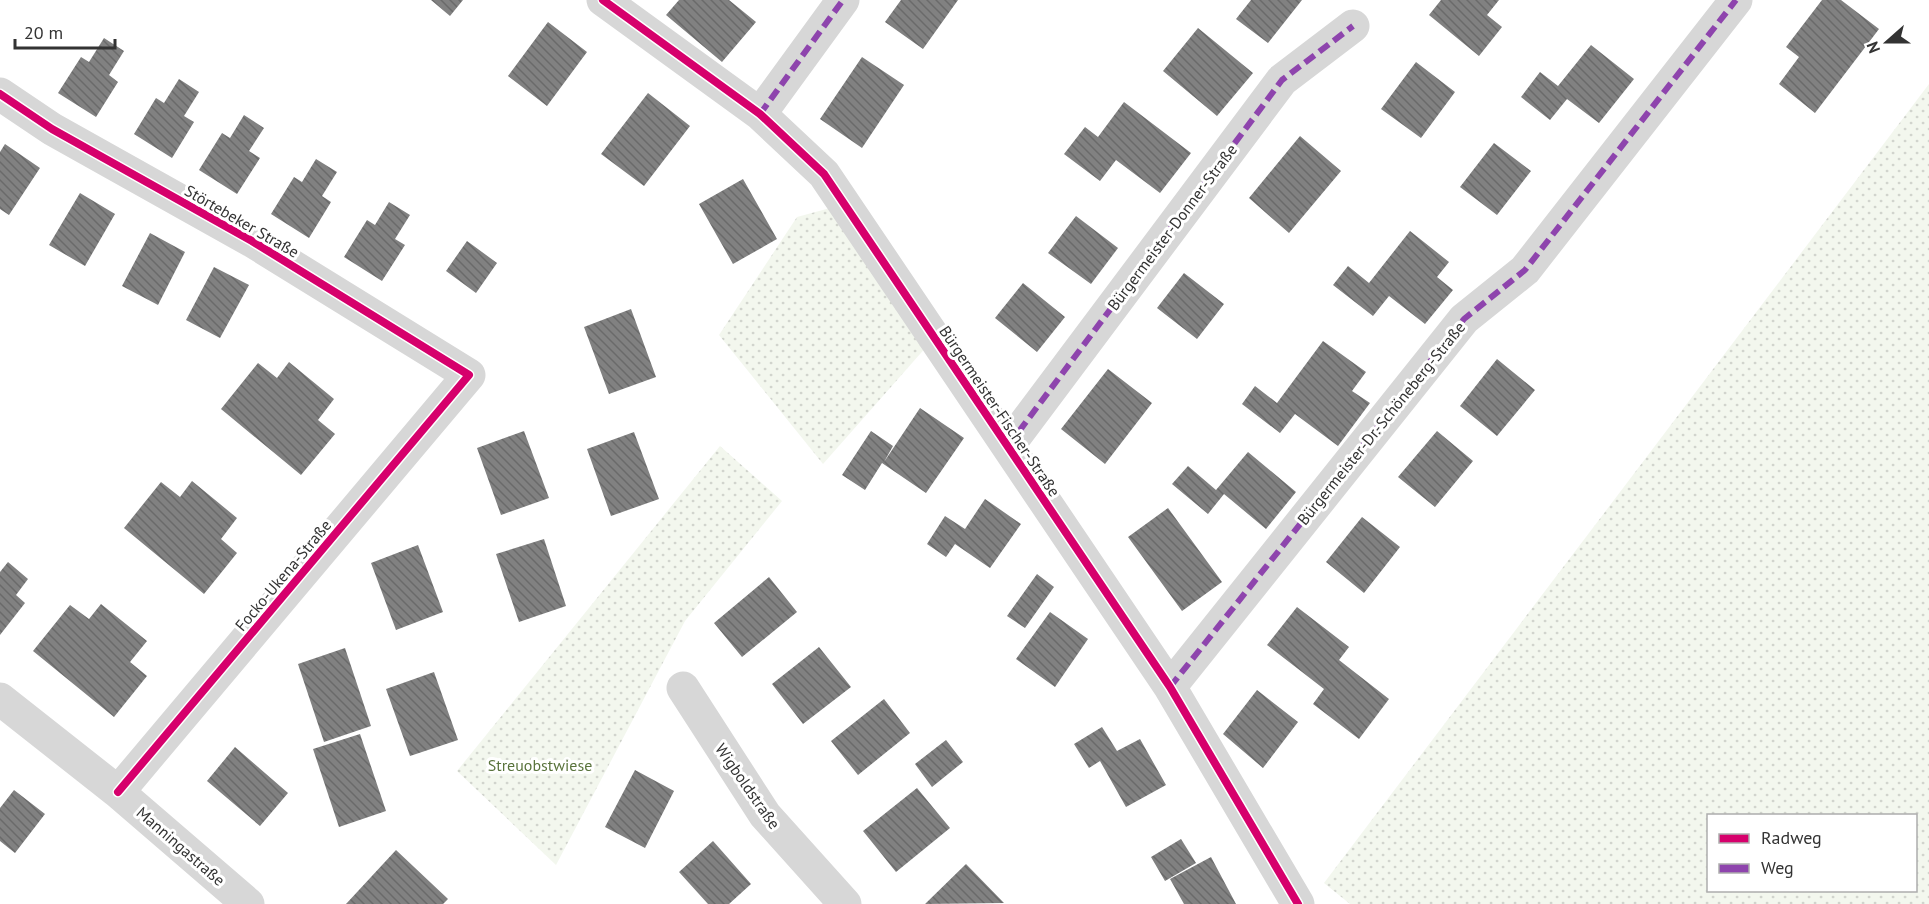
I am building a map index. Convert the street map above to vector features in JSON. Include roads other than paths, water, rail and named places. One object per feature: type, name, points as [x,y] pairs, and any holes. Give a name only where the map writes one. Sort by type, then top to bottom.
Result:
[{"type":"street","name":"Bürgermeister-Fischer-Straße","points":[[603,0],[760,114],[824,174],[1170,687],[1298,904]]},
{"type":"street","points":[[760,114],[843,0]]},
{"type":"street","name":"Bürgermeister-Dr.-Schöneberg-Straße","points":[[1170,687],[1464,319],[1525,270],[1736,0]]},
{"type":"street","name":"Bürgermeister-Donner-Straße","points":[[1008,446],[1282,80],[1353,26]]},
{"type":"street","name":"Störtebeker Straße","points":[[0,94],[52,129],[252,241],[468,375]]},
{"type":"street","name":"Focko-Ukena-Straße","points":[[118,792],[468,375]]},
{"type":"street","name":"Wigboldstraße","points":[[683,688],[765,815],[845,904]]},
{"type":"street","name":"Manningastraße","points":[[0,699],[118,792],[248,904]]},
{"type":"park label","name":"Streuobstwiese","points":[[540,765]]}]
